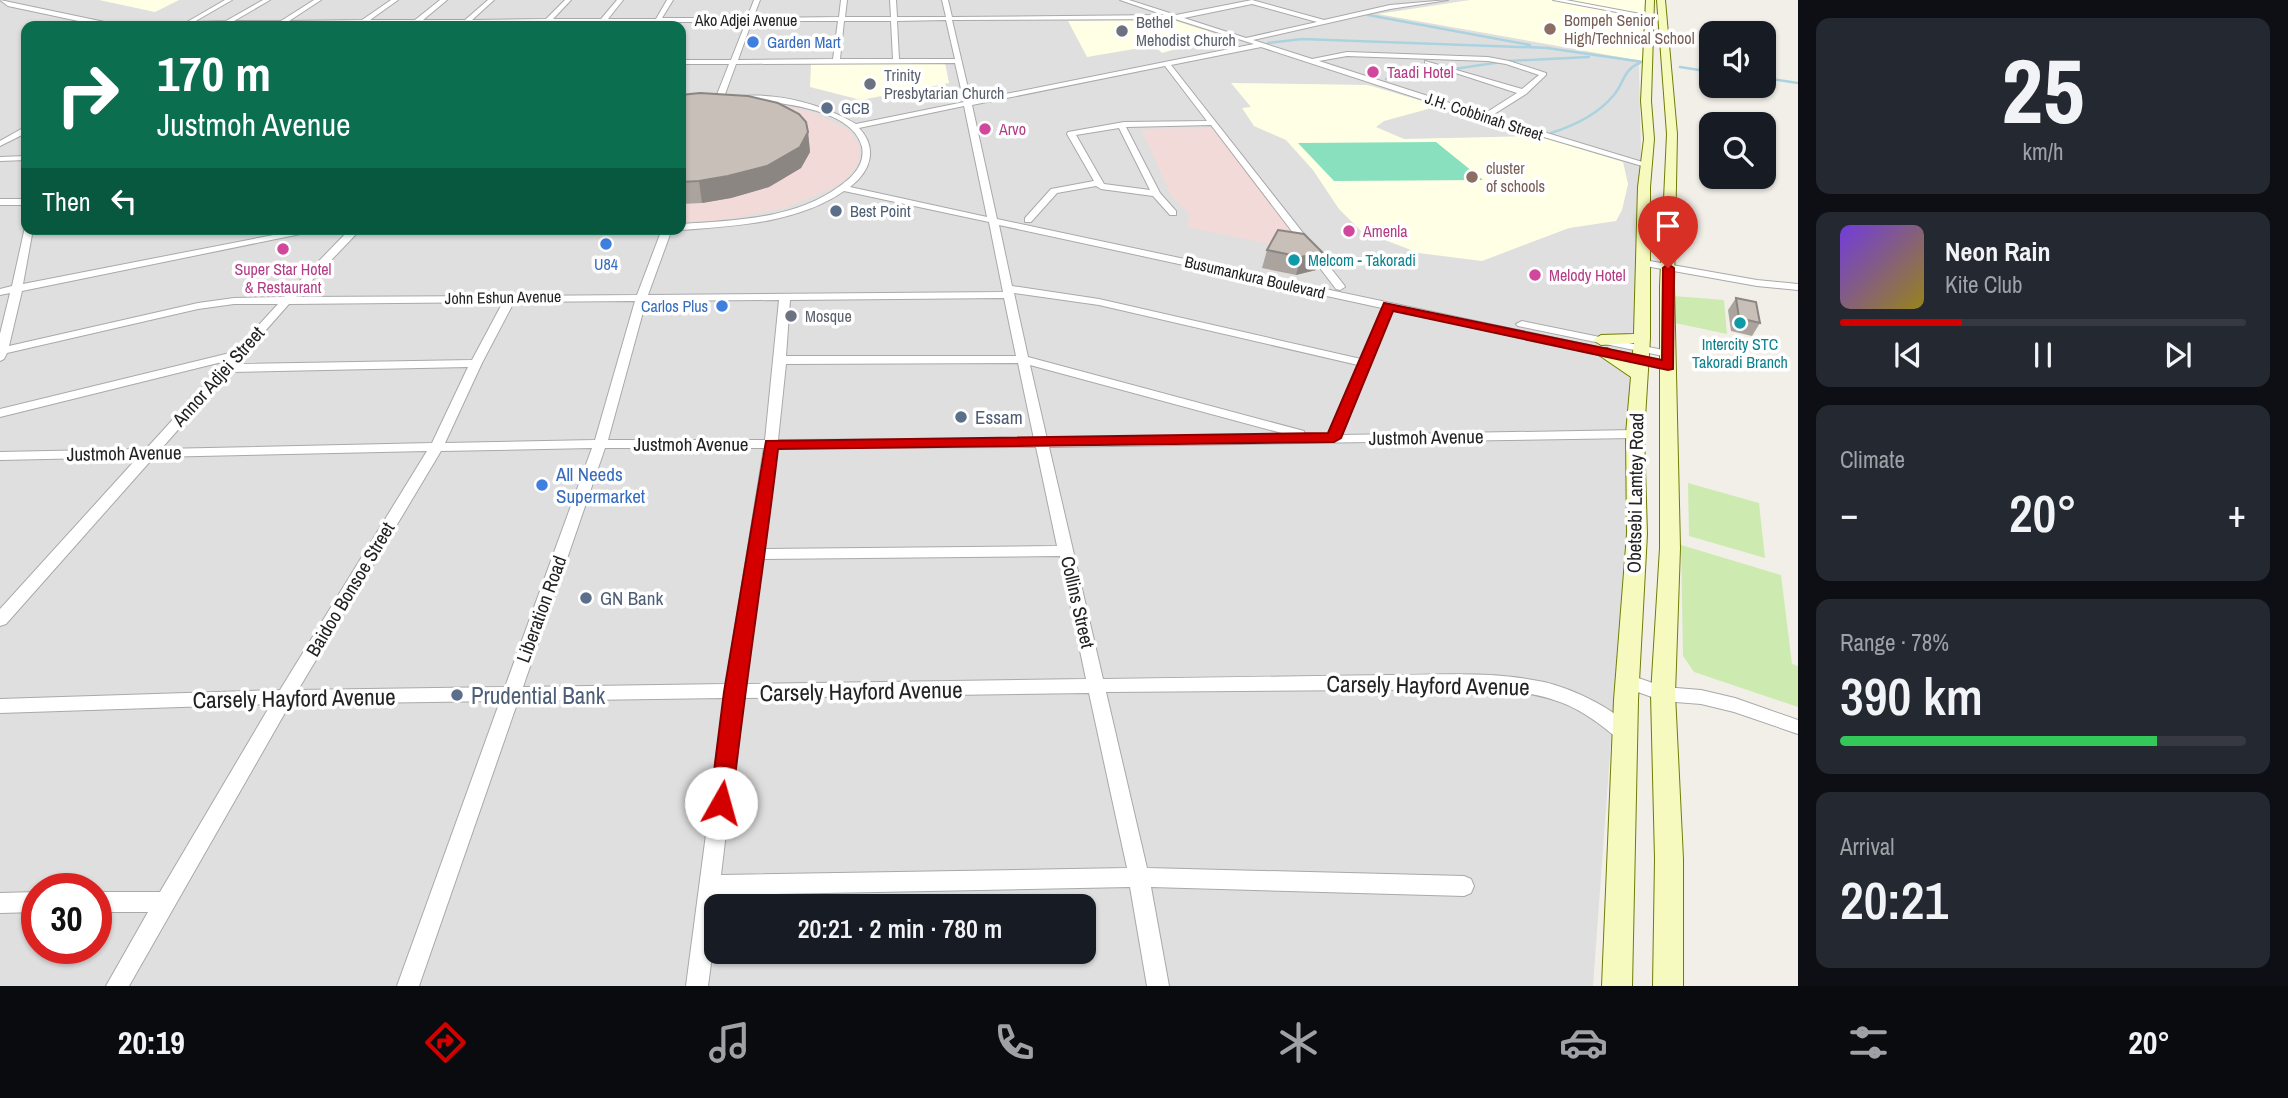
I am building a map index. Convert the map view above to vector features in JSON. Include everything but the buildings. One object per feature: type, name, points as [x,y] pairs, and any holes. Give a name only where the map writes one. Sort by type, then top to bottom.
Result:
[{"type":"main road","name":"Obetsebi Lamtey Road","points":[[1661,0],[1672,134],[1668,268],[1670,548],[1663,694],[1670,859],[1668,986]]},
{"type":"main road","name":"Obetsebi Lamtey Road","points":[[1617,986],[1627,681],[1637,534],[1635,434],[1640,376],[1649,139],[1646,101],[1649,8]]},
{"type":"main road","points":[[1601,346],[1641,348]]},
{"type":"main road","points":[[1601,346],[1640,376]]},
{"type":"street","points":[[2,0],[10,5],[89,21]]},
{"type":"street","points":[[192,21],[229,0]]},
{"type":"street","points":[[230,21],[267,0]]},
{"type":"street","points":[[284,21],[318,0]]},
{"type":"street","points":[[364,21],[395,0]]},
{"type":"street","points":[[417,21],[444,0]]},
{"type":"street","points":[[467,21],[491,0]]},
{"type":"street","points":[[548,21],[568,0]]},
{"type":"street","points":[[603,21],[620,0]]},
{"type":"street","points":[[657,21],[670,0]]},
{"type":"street","points":[[720,97],[757,0]]},
{"type":"street","points":[[836,61],[844,19],[844,0]]},
{"type":"street","points":[[893,0],[896,61]]},
{"type":"street","name":"Collins Street","points":[[945,0],[990,216],[1010,292],[1139,877],[1158,986]]},
{"type":"street","name":"J.H. Cobbinah Street","points":[[1123,0],[1646,166]]},
{"type":"street","points":[[739,97],[810,107],[853,124],[945,109],[1391,7],[1445,0]]},
{"type":"street","points":[[1556,0],[1649,8]]},
{"type":"street","points":[[1178,18],[1254,2],[1325,22]]},
{"type":"street","points":[[0,7],[72,21]]},
{"type":"street","name":"Ako Adjei Avenue","points":[[686,22],[1178,18]]},
{"type":"street","points":[[1216,30],[1217,45]]},
{"type":"street","points":[[853,124],[1262,45]]},
{"type":"street","points":[[1313,61],[1347,54],[1499,60],[1544,74],[1544,77],[1485,117]]},
{"type":"street","points":[[1409,57],[1523,92]]},
{"type":"street","points":[[686,62],[958,61]]},
{"type":"street","points":[[1167,64],[1340,287]]},
{"type":"street","points":[[707,98],[730,97]]},
{"type":"street","points":[[945,109],[969,115]]},
{"type":"street","points":[[1156,194],[1105,187],[1097,183],[1072,134],[1122,126],[1214,123]]},
{"type":"street","points":[[686,227],[723,225],[775,216],[819,201],[846,186],[867,163],[868,144],[853,124]]},
{"type":"street","points":[[1122,126],[1156,194],[1173,213]]},
{"type":"street","points":[[0,144],[21,133]]},
{"type":"street","points":[[0,159],[21,158]]},
{"type":"street","points":[[1028,220],[1054,191],[1097,183]]},
{"type":"street","name":"Busumankura Boulevard","points":[[846,186],[1388,306],[1601,346]]},
{"type":"street","points":[[0,202],[21,202]]},
{"type":"street","name":"Busumankura Boulevard","points":[[990,216],[1028,220],[1601,346]]},
{"type":"street","points":[[1,354],[27,235]]},
{"type":"street","points":[[254,235],[255,243]]},
{"type":"street","points":[[0,292],[292,235]]},
{"type":"street","name":"Annor Adjei Street","points":[[0,620],[287,300],[350,235]]},
{"type":"street","name":"Liberation Road","points":[[408,986],[600,444],[642,296],[665,235]]},
{"type":"street","points":[[1644,263],[1757,283],[1798,287]]},
{"type":"street","name":"John Eshun Avenue","points":[[1,354],[216,302],[1010,292],[1076,298],[1363,363]]},
{"type":"street","points":[[697,986],[734,692],[757,554],[782,360],[786,296]]},
{"type":"street","name":"Baidoo Bonsoe Street","points":[[117,986],[285,697],[436,448],[476,363],[512,297]]},
{"type":"street","points":[[1334,438],[1388,306]]},
{"type":"street","points":[[1641,348],[1668,360]]},
{"type":"street","points":[[0,413],[239,354]]},
{"type":"street","points":[[782,360],[1023,359],[1315,438]]},
{"type":"street","points":[[227,368],[476,363]]},
{"type":"street","name":"Justmoh Avenue","points":[[0,456],[600,444],[1042,443],[1635,434]]},
{"type":"street","points":[[757,554],[1066,551]]},
{"type":"street","points":[[1627,681],[1663,694],[1701,697],[1798,727]]},
{"type":"street","name":"Carsely Hayford Avenue","points":[[0,706],[285,697],[1097,688],[1369,682],[1538,687],[1569,696],[1600,713],[1625,735]]},
{"type":"street","points":[[711,885],[1139,877],[1464,886]]},
{"type":"street","points":[[0,903],[21,902]]},
{"type":"street","points":[[112,902],[165,902]]},
{"type":"shaded area","points":[[0,0],[1637,0],[1644,263],[1593,986],[0,986]]},
{"type":"shaded area","points":[[99,0],[179,0],[155,12]]},
{"type":"shaded area","name":"Bompeh Senior High/Technical School","points":[[1470,0],[1645,0],[1642,61],[1378,14]]},
{"type":"shaded area","points":[[1173,20],[1213,33],[1216,44],[1208,46],[1195,42],[1173,47],[1176,49],[1162,53],[1157,48],[1146,47],[1087,57],[1068,21]]},
{"type":"shaded area","points":[[945,63],[949,83],[861,100],[810,87],[811,64]]},
{"type":"shaded area","name":"cluster of schools","points":[[1231,83],[1368,85],[1439,106],[1384,121],[1376,127],[1404,139],[1537,136],[1623,162],[1628,184],[1622,210],[1616,221],[1569,228],[1482,261],[1419,253],[1361,231],[1339,209],[1313,170],[1286,140],[1254,126],[1242,108],[1251,107]]},
{"type":"shaded area","points":[[686,102],[769,103],[815,113],[847,129],[856,140],[860,151],[858,163],[849,176],[833,188],[784,208],[717,221],[686,223]]},
{"type":"shaded area","points":[[1214,128],[1314,253],[1187,227],[1190,214],[1172,197],[1141,129]]},
{"type":"green space","points":[[1436,142],[1483,180],[1334,181],[1298,143]]},
{"type":"green space","points":[[1674,296],[1724,300],[1727,334],[1675,323]]},
{"type":"green space","points":[[1688,483],[1759,503],[1765,558],[1689,536]]},
{"type":"green space","points":[[1681,545],[1781,575],[1792,664],[1798,666],[1798,707],[1694,672],[1683,656]]},
{"type":"waterway","points":[[1368,15],[1530,45]]},
{"type":"waterway","points":[[1268,43],[1302,39],[1549,48]]},
{"type":"waterway","points":[[1547,48],[1643,62]]},
{"type":"waterway","points":[[1508,61],[1589,57]]},
{"type":"waterway","points":[[1454,69],[1501,62]]},
{"type":"waterway","points":[[1551,133],[1593,114],[1617,91],[1630,69],[1640,63]]},
{"type":"waterway","points":[[1680,67],[1699,70]]},
{"type":"waterway","points":[[1386,79],[1448,69]]},
{"type":"waterway","points":[[1776,80],[1798,83]]},
{"type":"place","name":"Bompeh Senior High/Technical School","points":[[1550,29]]},
{"type":"place","name":"Bethel Mehodist Church","points":[[1122,31]]},
{"type":"place","name":"Garden Mart","points":[[753,42]]},
{"type":"place","name":"Taadi Hotel","points":[[1373,72]]},
{"type":"place","name":"Trinity Presbytarian Church","points":[[870,84]]},
{"type":"place","name":"GCB","points":[[827,108]]},
{"type":"place","name":"Arvo","points":[[985,129]]},
{"type":"place","name":"cluster of schools","points":[[1472,177]]},
{"type":"place","name":"Best Point","points":[[836,211]]},
{"type":"place","name":"Amenla","points":[[1349,231]]},
{"type":"place","name":"U84","points":[[606,244]]},
{"type":"place","name":"Super Star Hotel & Restaurant","points":[[283,249]]},
{"type":"place","name":"Melcom - Takoradi","points":[[1294,260]]},
{"type":"place","name":"Melody Hotel","points":[[1535,275]]},
{"type":"place","name":"Carlos Plus","points":[[722,306]]},
{"type":"place","name":"Mosque","points":[[791,316]]},
{"type":"place","name":"Intercity STC Takoradi Branch","points":[[1740,323]]},
{"type":"place","name":"Essam","points":[[961,417]]},
{"type":"place","name":"All Needs Supermarket","points":[[542,485]]},
{"type":"place","name":"GN Bank","points":[[586,598]]},
{"type":"place","name":"Prudential Bank","points":[[457,695]]},
{"type":"route","points":[[721,803],[734,692],[757,554],[771,444],[1334,438],[1388,306],[1668,366],[1668,268]]}]
